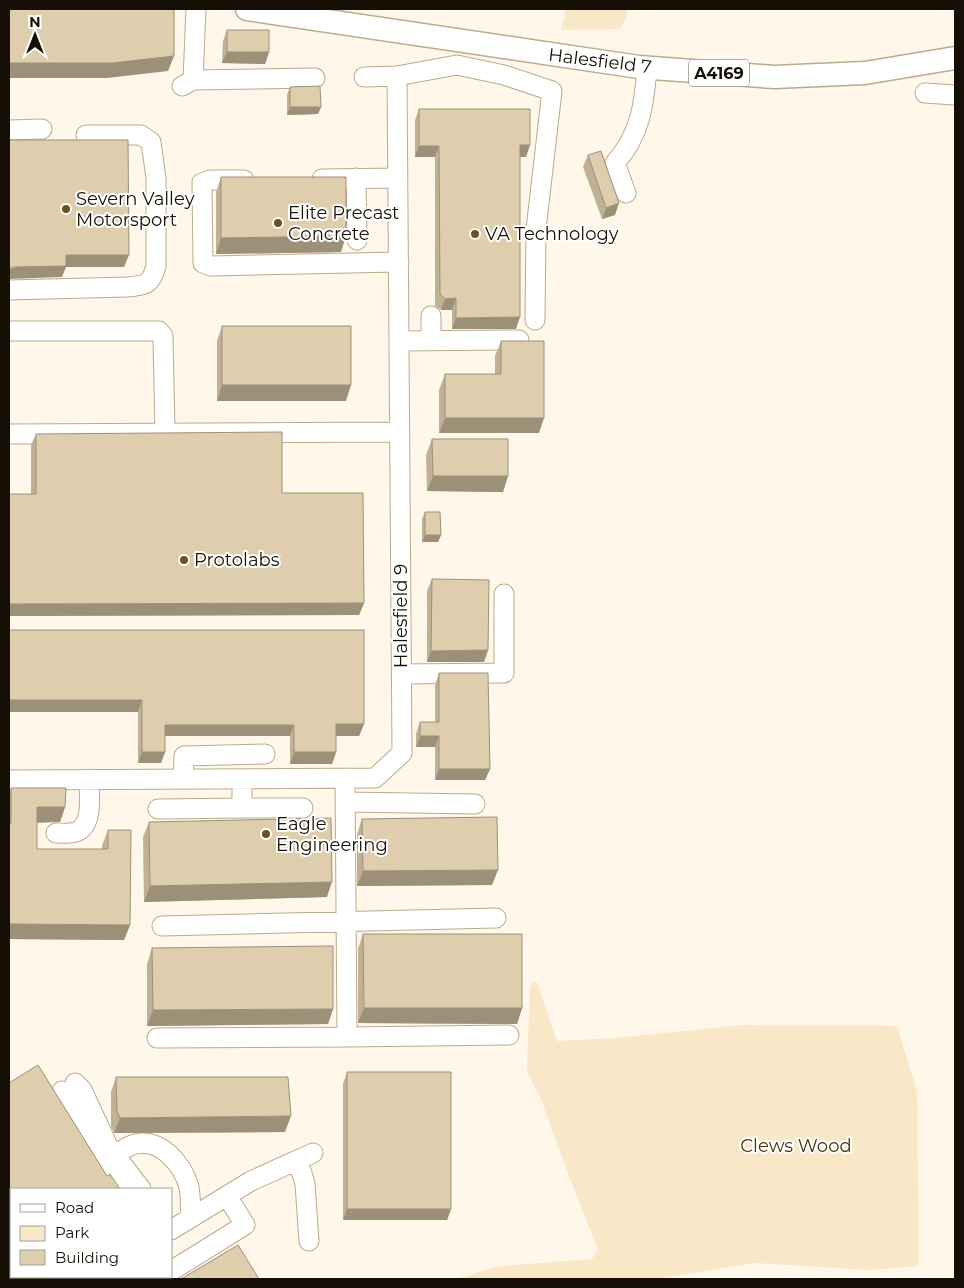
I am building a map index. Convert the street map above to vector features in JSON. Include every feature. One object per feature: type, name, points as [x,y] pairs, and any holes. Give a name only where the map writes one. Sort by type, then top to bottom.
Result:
[{"type":"main road","name":"Halesfield 7","points":[[247,9],[330,14],[482,45],[648,68],[774,77],[864,73],[955,58]]},
{"type":"street","points":[[196,9],[187,83],[315,78]]},
{"type":"street","points":[[364,77],[397,76],[457,65],[504,75],[552,91],[536,229],[535,320]]},
{"type":"street","points":[[626,193],[615,163],[624,153],[638,125],[644,107],[648,68]]},
{"type":"street","name":"Halesfield 9","points":[[9,780],[375,778],[402,753],[397,76]]},
{"type":"street","points":[[925,93],[955,95]]},
{"type":"street","points":[[9,130],[42,128]]},
{"type":"street","points":[[9,290],[127,287],[144,285],[152,279],[156,266],[156,178],[151,142],[141,135],[86,135]]},
{"type":"street","points":[[356,178],[357,240]]},
{"type":"street","points":[[304,179],[398,178]]},
{"type":"street","points":[[266,180],[210,180],[202,183],[200,187],[203,263],[211,266],[399,262]]},
{"type":"street","points":[[431,316],[431,341]]},
{"type":"street","points":[[9,331],[159,331],[163,336],[165,433]]},
{"type":"street","points":[[399,341],[519,340]]},
{"type":"street","points":[[9,434],[400,432]]},
{"type":"street","points":[[402,674],[504,673],[504,594]]},
{"type":"street","points":[[183,779],[184,756],[266,754]]},
{"type":"street","points":[[345,778],[347,1037]]},
{"type":"street","points":[[242,779],[242,808]]},
{"type":"street","points":[[56,833],[75,832],[82,828],[89,814],[89,780]]},
{"type":"street","points":[[346,802],[475,804]]},
{"type":"street","points":[[158,809],[304,808]]},
{"type":"street","points":[[162,926],[496,918]]},
{"type":"street","points":[[157,1038],[509,1036]]},
{"type":"street","points":[[121,1188],[84,1132],[69,1087],[82,1090],[108,1146],[140,1188]]},
{"type":"street","points":[[116,1155],[136,1143],[154,1145],[164,1150],[184,1173],[191,1218]]},
{"type":"street","points":[[172,1229],[273,1170],[306,1156],[305,1184],[309,1241]]},
{"type":"street","points":[[172,1270],[244,1225],[226,1196]]},
{"type":"green space","points":[[566,9],[627,9],[627,15],[620,29],[561,30]]},
{"type":"green space","name":"Clews Wood","points":[[533,982],[537,982],[557,1041],[615,1038],[742,1025],[897,1026],[917,1091],[919,1266],[869,1270],[755,1263],[658,1279],[455,1279],[500,1266],[592,1259],[598,1249],[540,1097],[528,1073],[530,988]]},
{"type":"building","points":[[9,9],[174,9],[174,56],[113,63],[9,63]]},
{"type":"building","points":[[227,30],[269,30],[269,52],[227,52]]},
{"type":"building","points":[[320,86],[321,107],[290,107],[290,87]]},
{"type":"building","name":"VA Technology","points":[[419,109],[530,109],[530,145],[520,145],[520,317],[456,318],[456,298],[445,299],[440,294],[439,146],[419,146]]},
{"type":"building","name":"Severn Valley Motorsport","points":[[9,140],[128,140],[129,255],[66,255],[66,266],[13,267],[9,269]]},
{"type":"building","points":[[601,151],[619,203],[606,208],[588,155]]},
{"type":"building","name":"Elite Precast Concrete","points":[[221,177],[346,177],[346,236],[221,238]]},
{"type":"building","points":[[222,326],[351,326],[351,385],[222,385]]},
{"type":"building","points":[[501,341],[544,341],[544,418],[445,418],[445,374],[501,374]]},
{"type":"building","name":"Protolabs","points":[[282,432],[282,493],[363,493],[364,603],[9,604],[9,494],[36,494],[36,434]]},
{"type":"building","points":[[432,439],[508,439],[508,476],[433,476]]},
{"type":"building","points":[[425,512],[440,512],[441,535],[425,535]]},
{"type":"building","points":[[432,579],[489,580],[488,650],[431,651]]},
{"type":"building","points":[[9,630],[364,630],[364,724],[336,724],[336,752],[294,752],[294,725],[165,725],[165,752],[142,752],[142,700],[9,700]]},
{"type":"building","points":[[439,673],[488,673],[490,769],[439,769],[439,736],[420,736],[420,722],[439,722]]},
{"type":"building","points":[[11,788],[66,788],[65,807],[37,807],[37,849],[108,849],[108,830],[131,830],[130,925],[9,924]]},
{"type":"building","points":[[497,817],[498,870],[363,871],[362,819]]},
{"type":"building","points":[[331,818],[332,882],[150,886],[149,822]]},
{"type":"building","points":[[363,934],[522,934],[522,1008],[364,1008]]},
{"type":"building","points":[[333,946],[333,1009],[153,1010],[152,948]]},
{"type":"building","points":[[38,1065],[107,1176],[110,1174],[119,1188],[10,1188],[10,1221],[9,1083]]},
{"type":"building","points":[[347,1072],[451,1072],[451,1209],[347,1209]]},
{"type":"building","points":[[116,1077],[288,1077],[291,1116],[120,1118],[117,1111]]},
{"type":"building","points":[[238,1245],[259,1279],[181,1279]]},
{"type":"place","name":"Severn Valley Motorsport","points":[[66,209]]},
{"type":"place","name":"Elite Precast Concrete","points":[[278,223]]},
{"type":"place","name":"VA Technology","points":[[475,234]]},
{"type":"place","name":"Protolabs","points":[[184,560]]},
{"type":"place","name":"Eagle Engineering","points":[[266,834]]}]
